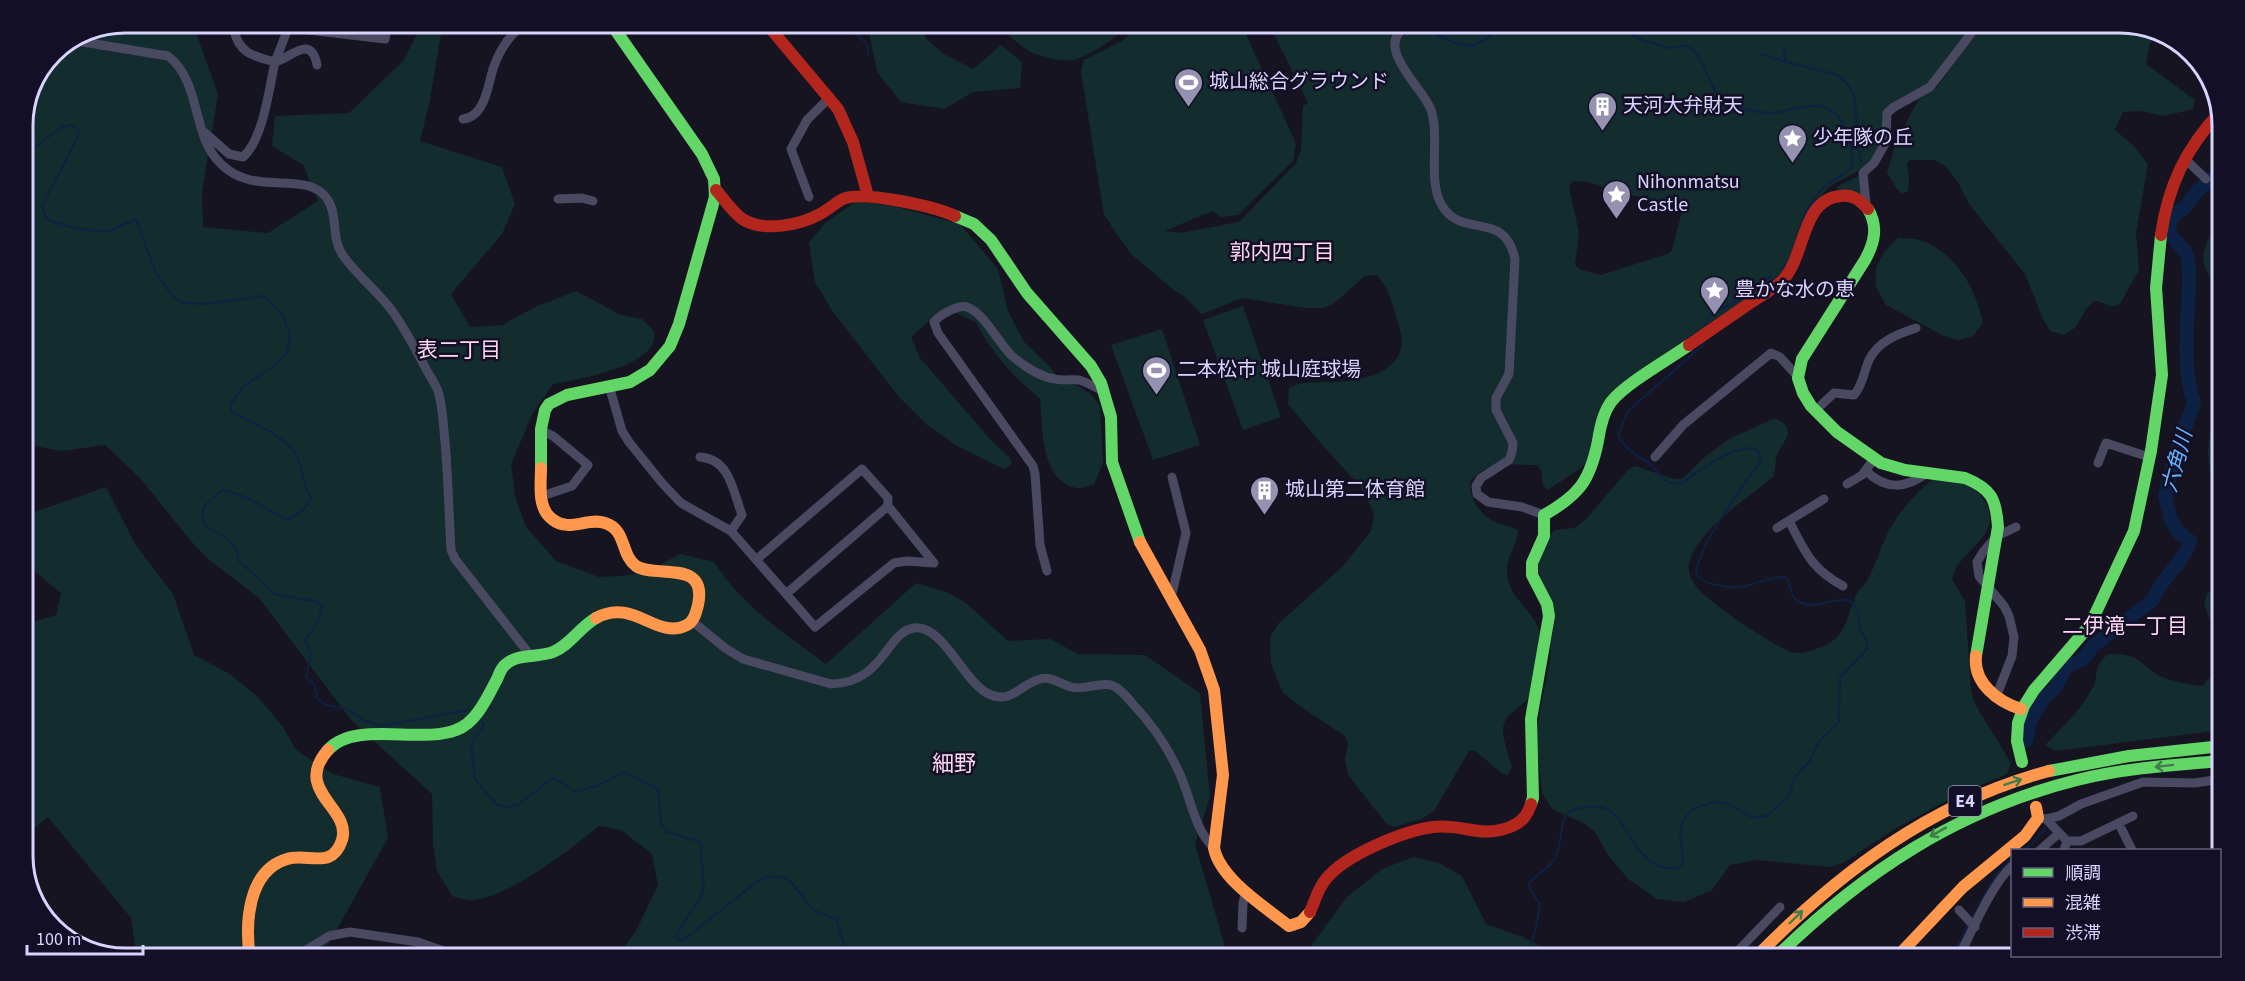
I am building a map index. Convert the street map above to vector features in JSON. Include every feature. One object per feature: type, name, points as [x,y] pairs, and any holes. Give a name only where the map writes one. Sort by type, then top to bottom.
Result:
[{"type":"main road","points":[[617,33],[702,154],[709,166],[716,190],[744,220],[766,226],[804,222],[823,213],[844,198],[868,196],[884,197],[943,210],[974,224],[984,232],[1002,254],[1027,293],[1091,366],[1104,391],[1111,417],[1112,462],[1140,542],[1200,650],[1214,690],[1223,775],[1214,848],[1216,858],[1222,868],[1246,891],[1285,924],[1295,927],[1301,923],[1309,912],[1320,887],[1328,877],[1359,855],[1415,831],[1436,827],[1489,833],[1521,822],[1533,798],[1531,719],[1549,616],[1547,604],[1532,575],[1532,563],[1544,536],[1544,515],[1570,498],[1588,478],[1593,466],[1602,420],[1611,402],[1629,386],[1781,282],[1790,272],[1799,253],[1811,217],[1819,206],[1831,197],[1844,195],[1859,198],[1866,204],[1875,229],[1873,244],[1802,359],[1798,370],[1802,392],[1815,411],[1864,454],[1894,468],[1957,475],[1985,488],[1993,498],[1997,509],[1998,527],[1975,660],[1982,683],[1996,697],[2021,709]]},
{"type":"main road","points":[[774,33],[838,109],[849,132],[868,196]]},
{"type":"main road","points":[[2022,762],[2016,742],[2021,709],[2043,679],[2085,633],[2110,586],[2135,529],[2154,435],[2162,377],[2156,277],[2162,219],[2173,180],[2184,158],[2196,138],[2212,121]]},
{"type":"main road","points":[[248,948],[248,920],[262,876],[269,866],[291,858],[326,859],[335,853],[341,842],[343,831],[339,818],[320,793],[316,781],[316,769],[320,759],[331,745],[339,740],[352,737],[420,735],[456,730],[472,717],[505,664],[530,655],[553,652],[586,624],[610,611],[633,612],[667,629],[692,621],[697,611],[699,592],[690,577],[677,570],[649,572],[637,567],[630,560],[622,534],[615,527],[600,521],[570,527],[553,521],[546,511],[542,496],[541,430],[543,412],[553,402],[585,392],[610,389],[639,377],[657,363],[672,342],[700,252],[716,190]]},
{"type":"main road","name":"E4","points":[[1765,948],[1805,907],[1860,861],[1895,838],[1972,797],[2037,774],[2076,764],[2145,753],[2212,747]]},
{"type":"main road","name":"E4","points":[[1785,948],[1815,919],[1868,875],[1904,851],[1979,812],[2042,789],[2080,779],[2138,770],[2212,763]]},
{"type":"main road","points":[[1905,948],[1952,897],[1978,873],[2025,837],[2040,815]]},
{"type":"street","points":[[235,33],[236,39],[248,55],[275,62],[284,60],[296,50],[306,49],[314,54],[317,65]]},
{"type":"street","points":[[203,131],[229,154],[243,158],[248,153],[258,132],[275,62],[286,33]]},
{"type":"street","points":[[334,33],[385,39],[386,33]]},
{"type":"street","points":[[463,119],[474,115],[485,100],[499,55],[514,33]]},
{"type":"street","points":[[1401,33],[1394,46],[1397,57],[1408,76],[1425,96],[1432,112],[1435,185],[1439,201],[1446,212],[1458,220],[1495,229],[1504,235],[1512,244],[1515,259],[1509,374],[1496,398],[1496,410],[1513,443],[1512,452],[1509,460],[1481,478],[1476,486],[1476,494],[1488,502],[1522,507],[1544,515]]},
{"type":"street","points":[[1866,204],[1863,173],[1874,163],[1886,142],[1887,113],[1893,107],[1930,87],[1970,33]]},
{"type":"street","points":[[85,42],[168,56],[178,63],[185,75],[203,131],[215,158],[236,176],[251,181],[311,187],[323,194],[329,202],[338,248],[393,313],[438,390],[447,462],[452,550],[455,559],[530,655]]},
{"type":"street","points":[[809,197],[791,149],[807,120],[830,97]]},
{"type":"street","points":[[2184,158],[2206,179]]},
{"type":"street","points":[[558,199],[582,198],[593,201]]},
{"type":"street","points":[[1047,571],[1040,545],[1033,466],[938,333],[934,322],[938,317],[957,308],[966,307],[976,313],[1001,344],[1020,362],[1055,379],[1079,380],[1104,391]]},
{"type":"street","points":[[1815,411],[1834,393],[1854,395],[1866,372],[1869,358],[1878,347],[1892,336],[1916,328]]},
{"type":"street","points":[[1655,457],[1668,440],[1695,414],[1771,353],[1780,357],[1798,377]]},
{"type":"street","points":[[610,389],[622,431],[662,483],[681,503],[731,531],[815,627],[894,563],[907,561],[934,563],[888,506],[888,498],[862,469],[757,559]]},
{"type":"street","points":[[541,430],[553,436],[588,465],[572,486],[542,496]]},
{"type":"street","points":[[2098,463],[2106,443],[2149,457]]},
{"type":"street","points":[[700,457],[711,458],[725,469],[742,515],[731,531]]},
{"type":"street","points":[[1847,484],[1866,471],[1874,459]]},
{"type":"street","points":[[1866,471],[1880,482],[1893,487],[1910,482],[1927,473]]},
{"type":"street","points":[[1171,598],[1186,533],[1172,477]]},
{"type":"street","points":[[1777,528],[1824,499]]},
{"type":"street","points":[[786,594],[888,506]]},
{"type":"street","points":[[1789,521],[1808,556],[1826,577],[1843,586]]},
{"type":"street","points":[[1996,536],[2016,527]]},
{"type":"street","points":[[1988,586],[2004,606],[2014,637],[2012,656],[1996,697]]},
{"type":"street","points":[[692,621],[742,659],[831,684],[844,684],[865,675],[906,631],[921,628],[927,629],[940,640],[975,684],[987,693],[999,697],[1009,697],[1042,678],[1051,678],[1071,687],[1110,685],[1119,689],[1136,706],[1161,741],[1178,770],[1203,838],[1214,848]]},
{"type":"street","points":[[2040,815],[2059,816],[2081,804],[2133,784],[2212,781]]},
{"type":"street","points":[[2040,815],[2058,834],[2065,846],[2081,841],[2133,816]]},
{"type":"street","points":[[2119,824],[2132,849]]},
{"type":"street","points":[[2041,849],[2058,834]]},
{"type":"street","points":[[2081,841],[2086,849]]},
{"type":"street","points":[[1962,948],[1971,923],[2011,868]]},
{"type":"street","points":[[1242,928],[1246,891]]},
{"type":"street","points":[[1741,948],[1780,907]]},
{"type":"street","points":[[1959,910],[1971,923]]},
{"type":"street","points":[[309,948],[329,936],[350,932],[418,942],[435,948]]},
{"type":"green space","points":[[196,33],[218,94],[202,192],[203,227],[268,233],[318,201],[303,165],[272,146],[275,116],[349,113],[403,61],[418,33],[441,34],[430,100],[420,141],[502,167],[515,204],[502,234],[451,294],[470,327],[502,325],[533,308],[576,291],[621,315],[642,319],[655,332],[652,345],[635,360],[607,372],[553,384],[533,413],[511,464],[515,496],[526,527],[556,561],[599,577],[622,576],[648,571],[680,554],[714,562],[725,578],[751,606],[826,664],[916,583],[947,592],[966,603],[1008,641],[1050,639],[1078,654],[1145,655],[1200,693],[1210,797],[1195,844],[1225,948],[623,948],[636,931],[658,885],[652,854],[621,830],[599,826],[540,870],[505,890],[475,900],[452,896],[437,871],[433,843],[432,794],[352,721],[259,598],[208,559],[140,478],[105,445],[62,451],[33,446],[33,119],[42,84],[64,56],[79,45],[113,34]]},
{"type":"green space","points":[[870,33],[926,33],[925,37],[942,53],[973,69],[1001,45],[1022,62],[1020,88],[973,92],[944,109],[901,102],[877,72]]},
{"type":"green space","points":[[1007,33],[1120,33],[1089,54],[1077,59],[1050,59],[1031,52]]},
{"type":"green space","points":[[1131,33],[1245,33],[1296,143],[1293,161],[1238,215],[1221,217],[1212,211],[1165,231],[1179,233],[1239,222],[1296,163],[1301,150],[1303,106],[1308,103],[1273,33],[1395,33],[1391,52],[1395,63],[1406,33],[1967,33],[1930,83],[1891,106],[1878,153],[1862,169],[1830,186],[1812,205],[1794,253],[1779,276],[1639,371],[1614,392],[1590,457],[1581,468],[1548,490],[1543,485],[1541,470],[1537,465],[1492,467],[1484,470],[1470,482],[1474,500],[1484,515],[1495,522],[1518,530],[1507,570],[1511,588],[1536,622],[1539,630],[1539,653],[1531,695],[1506,719],[1504,724],[1504,736],[1512,767],[1508,775],[1503,774],[1475,751],[1469,751],[1434,811],[1421,819],[1394,827],[1386,823],[1348,775],[1345,759],[1348,744],[1345,736],[1283,693],[1271,664],[1270,637],[1279,623],[1342,567],[1371,531],[1374,513],[1360,486],[1288,404],[1289,388],[1305,383],[1348,381],[1374,375],[1394,362],[1400,353],[1402,341],[1388,292],[1376,275],[1365,276],[1332,305],[1322,308],[1306,308],[1242,298],[1202,314],[1184,296],[1131,254],[1104,215],[1081,72],[1084,60],[1122,41]],"holes":[[[1588,182],[1614,191],[1679,206],[1682,211],[1672,250],[1670,253],[1601,275],[1581,270],[1575,265],[1579,233],[1570,183]]]},
{"type":"green space","points":[[1973,33],[2120,33],[2154,40],[2150,43],[2146,64],[2195,100],[2193,109],[2164,116],[2141,111],[2123,112],[2115,130],[2133,145],[2148,164],[2136,233],[2139,270],[2120,304],[2112,307],[2098,301],[2093,302],[2086,309],[2076,327],[2064,335],[2050,331],[2025,274],[1969,204],[1947,167],[1934,160],[1910,160],[1907,163],[1908,191],[1902,194],[1887,173],[1897,140],[1916,104],[1920,98],[1936,88],[1973,38]]},
{"type":"green space","points":[[1859,176],[1864,195],[1838,190],[1837,187],[1840,185]]},
{"type":"green space","points":[[857,201],[893,206],[960,224],[998,269],[1008,311],[1024,342],[1060,380],[1076,385],[1091,394],[1100,406],[1103,463],[1094,484],[1076,488],[1064,483],[1056,475],[1050,464],[1043,438],[1040,399],[1004,364],[976,322],[949,310],[934,317],[911,337],[920,358],[991,440],[1009,457],[1012,464],[1004,469],[959,447],[927,425],[899,397],[833,312],[815,282],[809,243],[825,223]]},
{"type":"green space","points":[[2212,232],[2212,280],[2204,264],[2203,256]]},
{"type":"green space","points":[[1898,238],[1916,239],[1930,244],[1942,251],[1961,272],[1975,297],[1983,323],[1973,336],[1958,340],[1944,336],[1886,305],[1876,287],[1876,267],[1885,251]]},
{"type":"green space","points":[[1243,306],[1281,417],[1243,430],[1203,320]]},
{"type":"green space","name":"二本松市 城山庭球場","points":[[1162,329],[1200,445],[1153,460],[1111,345]]},
{"type":"green space","points":[[2212,412],[2212,476],[2208,452]]},
{"type":"green space","points":[[1775,418],[1783,423],[1788,432],[1776,458],[1773,477],[1726,514],[1704,536],[1689,563],[1689,573],[1693,582],[1727,613],[1774,644],[1796,653],[1814,650],[1831,642],[1840,633],[1856,595],[1867,581],[1891,526],[1913,498],[1933,479],[1957,482],[1970,487],[1984,500],[1989,512],[1989,524],[1983,537],[1963,558],[1952,579],[1965,601],[1971,691],[1975,704],[2011,763],[2007,774],[1957,795],[1893,830],[1845,862],[1831,867],[1756,860],[1730,865],[1712,890],[1684,902],[1657,899],[1628,879],[1608,855],[1595,832],[1585,824],[1552,809],[1542,793],[1536,732],[1550,660],[1555,619],[1539,574],[1539,563],[1549,535],[1555,530],[1574,528],[1586,519],[1628,470],[1635,466],[1674,479],[1682,479],[1706,456],[1729,439]]},
{"type":"green space","points":[[106,487],[135,544],[173,594],[194,655],[230,674],[259,698],[283,727],[296,750],[333,774],[380,787],[388,838],[328,945],[319,948],[136,948],[131,918],[48,817],[33,829],[33,622],[56,615],[61,593],[33,570],[33,513]]},
{"type":"green space","points":[[2212,589],[2212,624],[2204,605],[2207,594]]},
{"type":"green space","points":[[2108,654],[2126,655],[2137,659],[2164,678],[2203,686],[2212,675],[2212,731],[2056,751],[2045,745],[2083,703],[2095,682],[2099,663]]},
{"type":"green space","points":[[1413,857],[1439,863],[1462,876],[1486,924],[1523,937],[1544,948],[1309,948],[1347,897],[1382,869]]},
{"type":"waterway","points":[[855,33],[867,44],[869,56]]},
{"type":"waterway","points":[[1434,33],[1457,44],[1471,46],[1487,39],[1491,33]]},
{"type":"waterway","points":[[1630,33],[1647,42],[1669,48],[1689,47],[1701,60],[1716,92],[1723,99],[1741,108],[1772,113],[1817,106],[1826,108],[1840,120],[1851,147],[1852,166],[1826,185],[1815,198],[1804,216],[1791,257],[1781,269]]},
{"type":"waterway","points":[[1784,49],[1785,61]]},
{"type":"waterway","points":[[1762,54],[1837,75],[1847,83],[1855,99],[1861,161]]},
{"type":"waterway","points":[[33,149],[62,127],[71,125],[79,130],[42,206],[46,219],[73,228],[106,232],[136,219],[156,273],[174,298],[184,303],[205,304],[263,296],[282,314],[290,335],[287,353],[271,368],[244,386],[230,405],[232,412],[275,435],[289,446],[295,453],[305,486],[311,497],[301,511],[285,519],[247,498],[222,490],[204,506],[202,516],[205,525],[227,539],[237,550],[239,561],[275,594],[318,602],[322,607],[318,621],[305,641],[311,654],[306,677],[314,684],[317,698],[326,705],[347,709],[364,720],[381,726],[468,710]]},
{"type":"waterway","name":"六角川","points":[[2026,741],[2030,721],[2043,699],[2055,688],[2066,667],[2083,659],[2093,646],[2153,600],[2190,541],[2179,533],[2171,520],[2165,496],[2194,402],[2187,372],[2188,258],[2170,233],[2169,228],[2175,215],[2184,209],[2197,191],[2212,180]]},
{"type":"waterway","points":[[1703,330],[1710,315],[1744,297],[1771,276]]},
{"type":"waterway","points":[[1530,948],[1540,905],[1528,885],[1555,858],[1563,823],[1569,812],[1588,806],[1603,808],[1614,814],[1646,858],[1659,866],[1677,869],[1683,863],[1680,833],[1683,820],[1693,809],[1714,802],[1729,804],[1751,817],[1766,816],[1789,797],[1794,778],[1809,762],[1818,743],[1839,722],[1840,677],[1868,648],[1861,630],[1858,612],[1853,603],[1846,600],[1809,605],[1799,602],[1794,597],[1786,577],[1776,577],[1746,586],[1728,587],[1705,582],[1696,574],[1698,562],[1712,533],[1760,462],[1760,454],[1756,449],[1744,449],[1725,455],[1681,483],[1674,484],[1628,448],[1618,435],[1628,411],[1704,342]]},
{"type":"waterway","points":[[479,718],[484,725],[471,744],[475,779],[496,804],[505,807],[518,805],[555,778],[575,792],[597,786],[624,772],[658,789],[661,823],[666,831],[700,842],[704,887],[701,897],[677,933],[677,939],[682,941],[759,880],[778,876],[790,881],[813,909],[837,919],[846,948]]},
{"type":"waterway","points":[[2025,849],[2046,828]]},
{"type":"waterway","points":[[1972,918],[1994,878],[2011,859]]},
{"type":"waterway","points":[[1957,948],[1969,923]]},
{"type":"traffic: fast","points":[[541,468],[541,429],[545,410],[549,404],[567,395],[630,382],[650,370],[670,346],[679,324],[715,197],[714,179],[702,154],[617,33]]},
{"type":"traffic: fast","points":[[1868,209],[1874,228],[1873,240],[1868,253],[1802,359],[1798,378],[1811,406],[1837,432],[1881,463],[1905,470],[1965,478],[1981,486],[1991,496],[1996,509],[1998,527],[1976,656]]},
{"type":"traffic: fast","points":[[955,216],[974,224],[991,240],[1027,293],[1091,366],[1101,383],[1111,417],[1112,462],[1140,542]]},
{"type":"traffic: fast","points":[[2022,762],[2017,741],[2018,723],[2024,706],[2034,690],[2090,625],[2134,531],[2151,451],[2162,375],[2156,288],[2161,235]]},
{"type":"traffic: fast","points":[[1531,804],[1533,798],[1531,719],[1549,616],[1547,604],[1532,575],[1532,563],[1544,536],[1544,515],[1566,501],[1587,477],[1595,455],[1602,420],[1611,402],[1637,380],[1689,345]]},
{"type":"traffic: fast","points":[[328,750],[340,741],[354,736],[442,734],[463,727],[480,709],[505,665],[515,659],[547,654],[559,649],[596,618]]},
{"type":"traffic: fast","points":[[2049,771],[2129,756],[2212,747]]},
{"type":"traffic: fast","points":[[1786,948],[1842,898],[1878,872],[1914,848],[1992,808],[2033,793],[2095,776],[2212,762]]},
{"type":"traffic: slow","points":[[541,468],[542,502],[544,509],[552,519],[565,525],[598,522],[612,526],[636,566],[688,575],[695,581],[699,590],[698,605],[693,619],[687,625],[676,628],[665,628],[622,612],[596,618]]},
{"type":"traffic: slow","points":[[1140,542],[1200,650],[1214,690],[1223,775],[1214,848],[1218,859],[1225,871],[1245,892],[1289,926],[1301,922],[1310,912]]},
{"type":"traffic: slow","points":[[1976,656],[1976,666],[1983,683],[2004,702],[2021,709]]},
{"type":"traffic: slow","points":[[249,948],[249,915],[256,887],[264,875],[274,865],[287,859],[325,858],[332,855],[342,840],[343,829],[339,818],[319,788],[316,777],[319,764],[328,750]]},
{"type":"traffic: slow","points":[[1765,948],[1820,897],[1889,844],[1965,801],[2006,784],[2049,771]]},
{"type":"traffic: slow","points":[[1905,948],[1963,887],[2025,836],[2038,818],[2036,807]]},
{"type":"traffic: jam","points":[[774,33],[838,109],[853,142],[868,196]]},
{"type":"traffic: jam","points":[[2161,235],[2168,200],[2180,169],[2197,140],[2212,121]]},
{"type":"traffic: jam","points":[[716,190],[740,217],[752,224],[762,226],[782,226],[803,221],[843,199],[852,197],[899,201],[955,216]]},
{"type":"traffic: jam","points":[[1689,345],[1781,282],[1795,259],[1810,219],[1817,208],[1827,200],[1848,196],[1859,200],[1868,209]]},
{"type":"traffic: jam","points":[[1310,912],[1326,879],[1360,853],[1421,829],[1443,826],[1489,832],[1510,827],[1521,821],[1531,804]]},
{"type":"place","name":"城山総合グラウンド","points":[[1188,108]]},
{"type":"place","name":"天河大弁財天","points":[[1602,132]]},
{"type":"place","name":"少年隊の丘","points":[[1792,164]]},
{"type":"place","name":"Nihonmatsu Castle","points":[[1616,220]]},
{"type":"place","name":"豊かな水の恵","points":[[1714,316]]},
{"type":"place","name":"二本松市 城山庭球場","points":[[1156,396]]},
{"type":"place","name":"城山第二体育館","points":[[1264,516]]},
{"type":"district","name":"郭内四丁目","points":[[1282,252]]},
{"type":"district","name":"表二丁目","points":[[459,350]]},
{"type":"district","name":"二伊滝一丁目","points":[[2125,626]]},
{"type":"district","name":"細野","points":[[954,764]]}]
